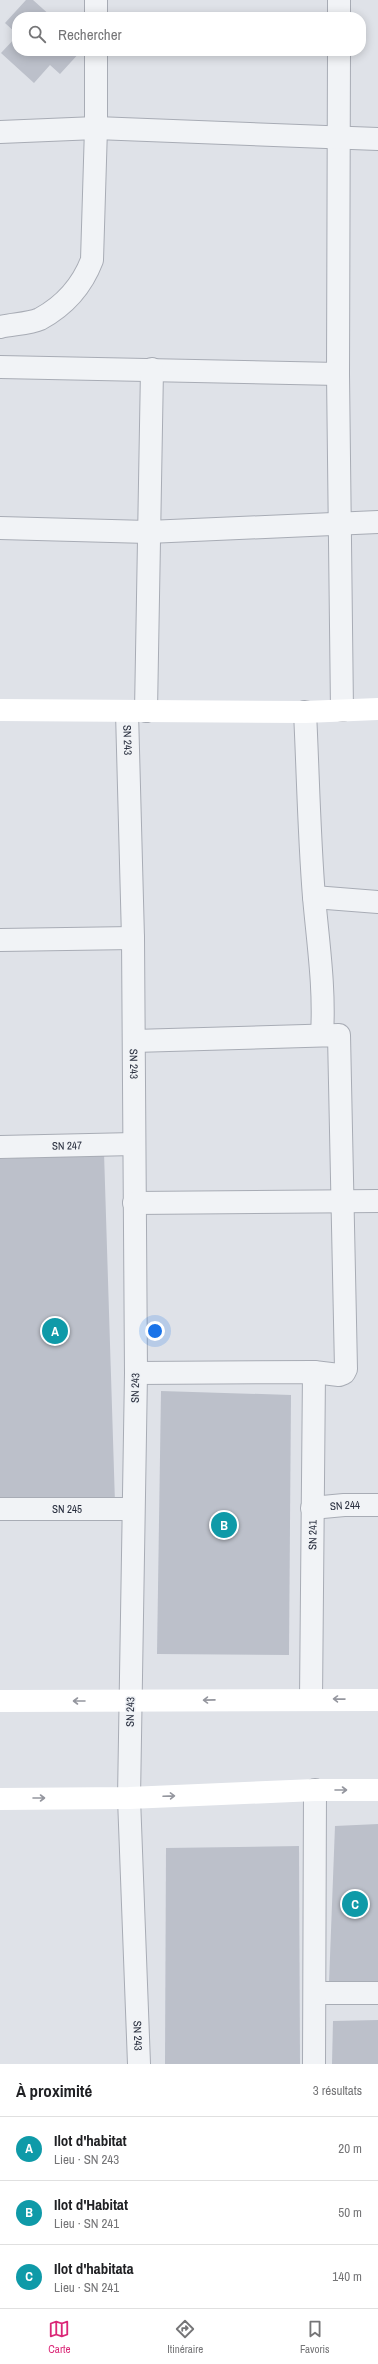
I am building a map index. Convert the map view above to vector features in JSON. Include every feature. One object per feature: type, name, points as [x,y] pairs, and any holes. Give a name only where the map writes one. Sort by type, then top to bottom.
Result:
[{"type":"street","points":[[96,0],[96,12]]},
{"type":"street","points":[[339,0],[339,12]]},
{"type":"street","points":[[0,327],[39,320],[66,300],[85,279],[92,260],[96,128],[96,56]]},
{"type":"street","points":[[339,56],[338,374],[342,710]]},
{"type":"street","points":[[0,132],[96,128],[339,139],[378,139]]},
{"type":"street","points":[[0,367],[338,374]]},
{"type":"street","name":"SN 243","points":[[139,2064],[129,1798],[136,1373],[133,938],[136,712],[148,532],[152,369]]},
{"type":"street","points":[[0,528],[148,532],[340,522],[378,522]]},
{"type":"street","points":[[0,710],[305,712],[378,709]]},
{"type":"street","points":[[305,712],[314,897],[323,1000],[322,1035]]},
{"type":"street","points":[[314,897],[378,902]]},
{"type":"street","points":[[0,940],[133,938]]},
{"type":"street","points":[[134,1040],[339,1035],[346,1369],[344,1373],[339,1375],[314,1372],[136,1373]]},
{"type":"street","name":"SN 247","points":[[0,1147],[134,1144]]},
{"type":"street","points":[[134,1202],[378,1202]]},
{"type":"street","name":"SN 241","points":[[311,1699],[314,1372]]},
{"type":"street","name":"SN 244","points":[[312,1508],[344,1504],[378,1505]]},
{"type":"street","name":"SN 245","points":[[0,1509],[133,1509]]},
{"type":"street","points":[[0,1701],[130,1702],[311,1699],[378,1700]]},
{"type":"street","points":[[314,2064],[316,1993],[315,1790]]},
{"type":"street","points":[[0,1799],[129,1798],[315,1790],[378,1790]]},
{"type":"street","points":[[316,1993],[378,1993]]},
{"type":"building","points":[[26,0],[33,0],[46,12],[15,12]]},
{"type":"building","points":[[12,15],[12,29],[5,23]]},
{"type":"building","points":[[12,41],[12,56],[76,56],[60,74],[50,65],[34,83],[1,53]]},
{"type":"building","points":[[104,1153],[115,1503],[0,1504],[0,1159]]},
{"type":"building","points":[[161,1391],[291,1395],[289,1655],[157,1654]]},
{"type":"building","points":[[378,1824],[378,1982],[329,1983],[335,1826]]},
{"type":"building","points":[[299,1846],[300,2064],[165,2064],[166,1848]]},
{"type":"building","points":[[378,2020],[378,2064],[332,2064],[333,2021]]},
{"type":"place","name":"Ilot d'habitat","points":[[55,1331]]},
{"type":"place","name":"Ilot d'Habitat","points":[[224,1525]]},
{"type":"place","name":"Ilot d'habitata","points":[[355,1904]]}]
